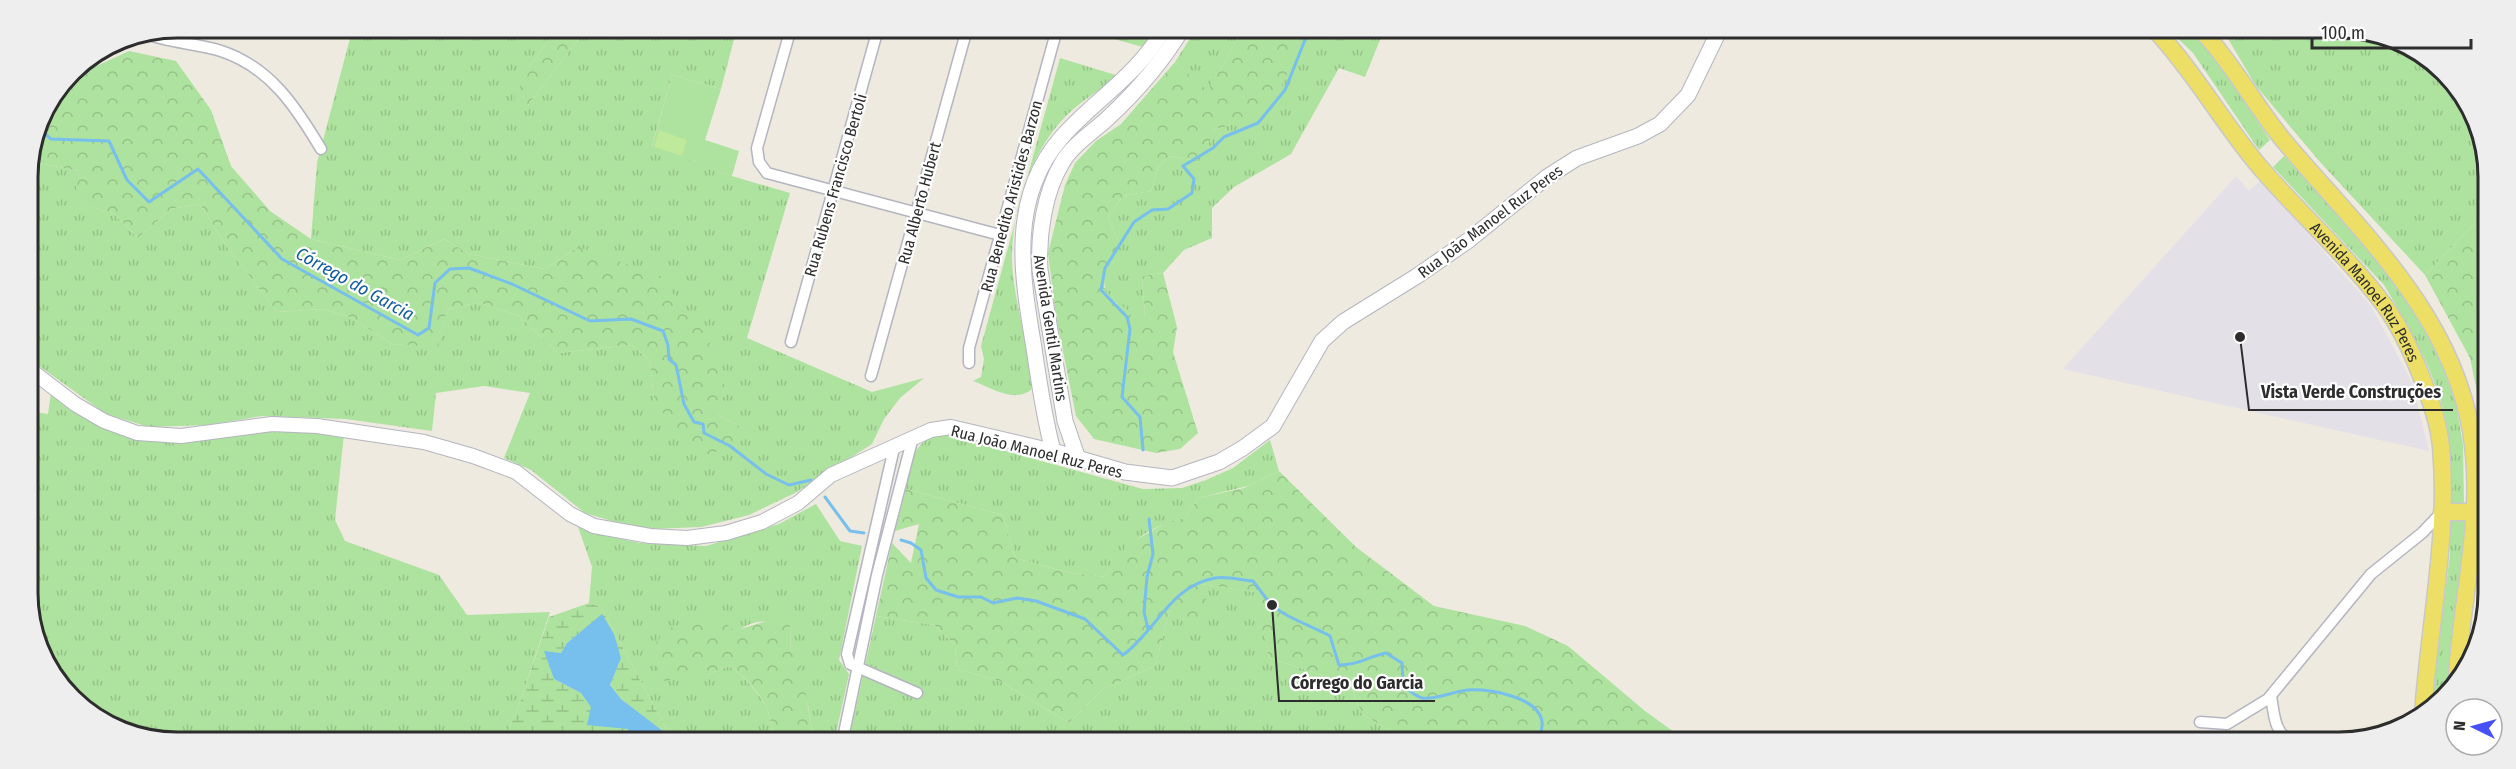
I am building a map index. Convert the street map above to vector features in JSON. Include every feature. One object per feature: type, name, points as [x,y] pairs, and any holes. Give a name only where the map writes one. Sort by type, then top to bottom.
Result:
[{"type":"main road","name":"Avenida Gentil Martins","points":[[1053,451],[1045,422],[1022,279],[1022,234],[1030,200],[1043,163],[1059,140],[1126,79],[1157,38]]},
{"type":"main road","name":"Avenida Gentil Martins","points":[[1078,459],[1065,421],[1038,246],[1052,189],[1061,164],[1068,154],[1136,90],[1176,38]]},
{"type":"main road","name":"Rua João Manoel Ruz Peres","points":[[1053,451],[1125,472],[1172,478],[1219,462],[1243,448],[1273,426],[1322,341],[1343,322],[1469,240],[1547,177],[1577,158],[1638,136],[1660,124],[1688,95],[1715,38]]},
{"type":"main road","name":"Avenida Manoel Ruz Peres","points":[[2163,38],[2182,59],[2238,140],[2380,298],[2402,334],[2432,405],[2441,446],[2442,512],[2424,702]]},
{"type":"main road","name":"Avenida Manoel Ruz Peres","points":[[2208,38],[2260,111],[2407,283],[2454,370],[2471,432],[2475,512],[2458,665]]},
{"type":"main road","points":[[2442,512],[2475,512]]},
{"type":"street","points":[[166,38],[221,51],[253,66],[293,102],[321,149]]},
{"type":"street","points":[[788,38],[758,148],[759,162],[767,173],[1000,235]]},
{"type":"street","name":"Rua Rubens Francisco Bertoli","points":[[791,342],[876,38]]},
{"type":"street","name":"Rua Alberto Hubert","points":[[871,376],[965,38]]},
{"type":"street","name":"Rua Benedito Aristides Barzon","points":[[969,363],[969,348],[1055,38]]},
{"type":"street","name":"Rua João Manoel Ruz Peres","points":[[38,376],[75,404],[104,421],[136,433],[181,436],[283,424],[317,426],[424,442],[473,456],[516,472],[570,514],[594,526],[650,536],[687,538],[726,533],[762,522],[798,503],[831,475],[931,430],[951,427],[1053,451]]},
{"type":"street","points":[[1045,422],[1065,421]]},
{"type":"street","points":[[844,732],[878,575],[913,437]]},
{"type":"street","points":[[894,448],[847,654],[850,664],[917,693]]},
{"type":"street","points":[[2200,722],[2227,724],[2271,696],[2371,574],[2422,533],[2442,512]]},
{"type":"street","points":[[2271,696],[2275,723],[2280,731]]},
{"type":"shaded area","points":[[2236,176],[2249,191],[2261,180],[2371,306],[2412,382],[2429,451],[2063,369]]},
{"type":"green space","points":[[350,38],[551,38],[529,67],[528,105],[579,38],[734,38],[721,89],[672,75],[652,146],[732,176],[790,193],[747,338],[872,392],[924,378],[900,398],[884,419],[872,444],[795,493],[749,515],[701,527],[651,529],[585,513],[531,470],[504,458],[530,393],[484,386],[436,393],[432,431],[346,419],[262,416],[208,425],[149,427],[106,414],[38,365],[38,163],[79,171],[75,203],[113,213],[138,238],[171,209],[200,204],[225,244],[277,312],[323,309],[352,318],[392,344],[438,346],[447,310],[478,302],[519,316],[558,353],[632,345],[650,361],[654,401],[748,431],[720,416],[578,247],[545,269],[469,254],[444,239],[400,260],[311,239],[317,163]]},
{"type":"green space","points":[[551,38],[579,38],[528,105],[514,100],[529,67]]},
{"type":"green space","points":[[1110,38],[1148,38],[1143,47]]},
{"type":"green space","points":[[1190,38],[1238,38],[1207,91],[1175,62]]},
{"type":"green space","points":[[1238,38],[1300,38],[1279,90],[1263,110],[1238,123],[1213,130],[1206,153],[1191,160],[1170,156],[1158,168],[1151,191],[1123,196],[1108,216],[1118,242],[1118,259],[1105,268],[1104,287],[1115,303],[1126,308],[1135,321],[1145,317],[1142,276],[1163,273],[1177,327],[1173,352],[1198,433],[1180,449],[1156,453],[1094,439],[1076,416],[1056,316],[1048,253],[1065,185],[1075,163],[1096,141],[1121,124],[1175,62],[1207,90],[1225,63]]},
{"type":"green space","points":[[1300,38],[1381,38],[1365,77],[1339,68],[1291,154],[1234,187],[1212,208],[1212,238],[1184,250],[1163,273],[1142,276],[1145,317],[1135,322],[1105,288],[1107,265],[1118,242],[1108,216],[1123,196],[1151,191],[1158,168],[1170,156],[1191,160],[1213,130],[1231,125],[1290,64]]},
{"type":"green space","points":[[2177,38],[2199,38],[2208,48],[2270,140],[2259,150],[2193,53]]},
{"type":"green space","points":[[2228,38],[2358,39],[2376,42],[2409,56],[2438,78],[2460,107],[2468,123],[2474,140],[2478,167],[2478,223],[2472,226],[2425,275],[2320,162],[2256,86]]},
{"type":"green space","points":[[129,51],[176,61],[211,110],[231,166],[270,211],[311,239],[400,260],[444,239],[469,254],[545,269],[578,247],[656,274],[698,323],[716,354],[727,395],[711,404],[720,416],[748,431],[710,456],[674,426],[654,401],[650,361],[632,345],[558,353],[519,316],[478,302],[447,310],[438,347],[392,344],[352,318],[323,309],[277,312],[225,244],[200,204],[171,209],[138,238],[113,213],[74,203],[79,171],[38,163],[42,140],[56,107],[72,85],[87,70]]},
{"type":"green space","points":[[1060,58],[1119,76],[1074,109],[1055,128],[1034,162],[1026,181]]},
{"type":"green space","points":[[672,75],[721,89],[705,140],[739,151],[732,176],[652,147]]},
{"type":"green space","points":[[659,130],[687,140],[682,156],[654,147]]},
{"type":"green space","points":[[2284,156],[2386,266],[2409,297],[2439,358],[2456,403],[2463,445],[2464,505],[2451,505],[2449,437],[2443,408],[2430,371],[2413,336],[2384,285],[2273,167]]},
{"type":"green space","points":[[1015,220],[1013,271],[1033,379],[1031,390],[1024,394],[1010,395],[973,381],[981,377],[984,359],[981,346]]},
{"type":"green space","points":[[2478,223],[2478,396],[2470,358],[2425,275],[2472,226]]},
{"type":"green space","points":[[51,393],[125,435],[161,442],[212,439],[258,430],[344,434],[335,520],[345,541],[439,575],[467,615],[550,612],[508,732],[176,732],[140,727],[99,708],[72,684],[61,670],[52,654],[40,620],[38,602],[38,412],[48,414]]},
{"type":"green space","points":[[944,434],[1143,489],[1182,488],[1206,480],[1233,468],[1270,440],[1279,471],[1248,486],[1198,498],[1185,518],[1147,532],[1129,546],[1105,577],[1066,572],[1015,558],[1003,515],[906,489],[912,461],[919,446],[933,437]]},
{"type":"green space","points":[[1279,471],[1356,547],[1434,606],[1525,626],[1568,646],[1645,711],[1673,731],[1391,731],[1362,714],[1350,684],[1269,658],[1254,592],[1195,583],[1212,608],[1207,625],[1192,628],[1170,610],[1155,666],[1103,689],[1069,723],[1000,681],[957,669],[955,645],[934,625],[876,616],[892,543],[911,563],[919,524],[895,531],[906,489],[1003,515],[1015,558],[1066,572],[1105,577],[1126,546],[1165,523],[1185,518],[1198,498],[1244,488]]},
{"type":"green space","points":[[816,504],[840,541],[862,546],[839,660],[849,674],[836,732],[812,732],[808,705],[791,652],[790,626],[760,622],[748,625],[730,639],[707,675],[729,666],[739,674],[766,706],[774,732],[668,732],[601,607],[589,603],[592,567],[577,524],[607,536],[640,543],[706,546],[779,524]]},
{"type":"green space","points":[[2450,519],[2465,519],[2463,569],[2450,677],[2433,695],[2450,554]]},
{"type":"green space","points":[[1195,583],[1255,592],[1269,658],[1350,684],[1362,714],[1391,731],[851,732],[876,616],[934,625],[955,645],[957,669],[1000,681],[1069,723],[1103,689],[1155,666],[1170,610]]},
{"type":"green space","points":[[589,603],[601,607],[668,732],[663,732],[621,699],[610,685],[621,657],[602,615],[567,643],[561,653],[545,652],[554,679],[581,693],[592,707],[628,729],[629,732],[508,732],[549,617]]},
{"type":"green space","points":[[783,616],[790,626],[791,652],[800,656],[812,732],[774,732],[763,700],[740,674],[729,666],[707,675],[663,681],[648,655],[664,631],[696,617],[722,620],[734,631]]},
{"type":"water","points":[[602,614],[614,634],[621,658],[610,685],[621,699],[664,732],[629,732],[628,729],[587,725],[591,707],[581,693],[554,679],[544,651],[561,653],[567,643]]},
{"type":"waterway","points":[[1143,450],[1140,417],[1122,397],[1130,329],[1127,317],[1101,290],[1105,268],[1134,222],[1152,210],[1168,209],[1192,193],[1194,179],[1183,166],[1213,148],[1224,137],[1258,123],[1285,90],[1306,38]]},
{"type":"waterway","name":"Córrego do Garcia","points":[[44,133],[51,139],[109,141],[127,180],[149,202],[198,169],[282,259],[418,335],[429,328],[435,283],[450,269],[469,268],[512,284],[590,321],[631,319],[663,331],[668,345],[669,359],[676,365],[684,404],[694,422],[703,424],[704,433],[730,446],[766,474],[789,485],[811,480]]},
{"type":"waterway","name":"Córrego do Garcia","points":[[825,497],[850,531],[864,533]]},
{"type":"waterway","points":[[1148,629],[1144,612],[1147,577],[1153,554],[1149,519]]},
{"type":"waterway","name":"Córrego do Garcia","points":[[901,540],[921,550],[926,578],[936,590],[958,597],[981,597],[993,603],[1017,598],[1036,601],[1085,619],[1123,655],[1186,590],[1215,578],[1253,581],[1277,609],[1330,636],[1339,665],[1352,664],[1386,653],[1402,663],[1403,685],[1419,697],[1433,698],[1468,690],[1511,696],[1531,705],[1538,712],[1542,721],[1541,731]]},
{"type":"place","name":"Vista Verde Construções","points":[[2240,337]]},
{"type":"place","name":"Córrego do Garcia","points":[[1272,605]]}]
